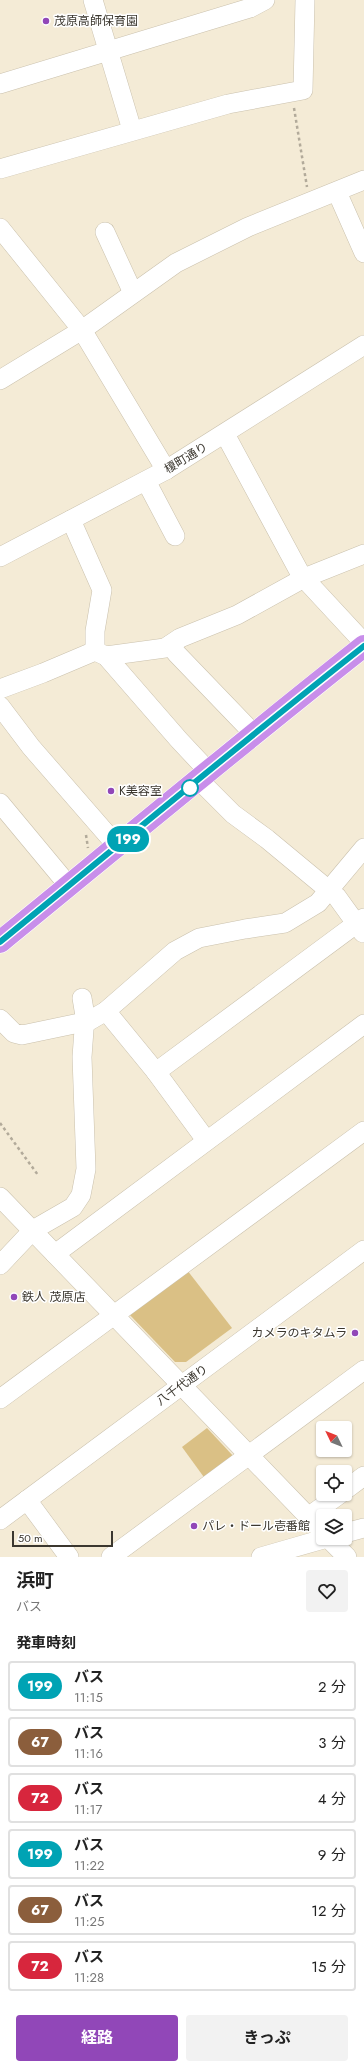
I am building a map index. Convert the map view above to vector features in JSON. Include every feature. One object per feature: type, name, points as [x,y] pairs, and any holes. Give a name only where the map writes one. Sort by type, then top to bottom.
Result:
[{"type":"highway","points":[[0,942],[118,847],[254,733],[364,646]]},
{"type":"street","points":[[93,0],[132,130]]},
{"type":"street","points":[[0,84],[250,8],[265,0]]},
{"type":"street","points":[[0,169],[132,130],[228,104],[303,90],[305,0]]},
{"type":"street","points":[[0,380],[82,330],[176,263],[248,227],[364,180]]},
{"type":"street","points":[[337,192],[364,253]]},
{"type":"street","points":[[0,228],[82,330],[166,470]]},
{"type":"street","points":[[105,232],[133,294]]},
{"type":"street","name":"榎町通り","points":[[0,557],[166,470],[364,345]]},
{"type":"street","points":[[225,434],[304,578],[364,643]]},
{"type":"street","points":[[146,481],[175,536]]},
{"type":"street","points":[[71,520],[102,590],[95,631],[100,654],[179,740],[233,814],[267,839],[337,897],[362,925],[156,1072]]},
{"type":"street","points":[[0,689],[100,654],[161,648],[170,645],[180,638],[237,615],[304,578],[364,554]]},
{"type":"street","points":[[170,645],[254,733]]},
{"type":"street","points":[[0,706],[31,747],[118,847]]},
{"type":"street","points":[[0,803],[69,886]]},
{"type":"street","points":[[0,1019],[14,1033],[22,1035],[84,1022],[94,1018],[106,1011],[175,951],[199,938],[244,928],[285,923],[318,903],[364,848]]},
{"type":"street","points":[[0,1265],[32,1230],[73,1207],[81,1195],[86,1169],[82,1064],[85,1016],[82,998]]},
{"type":"street","points":[[106,1011],[156,1072],[206,1140]]},
{"type":"street","points":[[55,1254],[206,1140],[364,1024]]},
{"type":"street","points":[[0,1399],[364,1131]]},
{"type":"street","points":[[0,1197],[316,1525]]},
{"type":"street","name":"八千代通り","points":[[0,1520],[364,1250]]},
{"type":"street","points":[[111,1557],[364,1370]]},
{"type":"street","points":[[352,1485],[364,1476]]},
{"type":"street","points":[[26,1500],[69,1557]]},
{"type":"street","points":[[308,1517],[330,1501]]},
{"type":"street","points":[[352,1535],[364,1528]]},
{"type":"street","points":[[261,1557],[326,1545]]},
{"type":"path","points":[[291,93],[309,202]]},
{"type":"path","points":[[0,1123],[38,1175]]},
{"type":"shaded area","points":[[187,1270],[232,1328],[186,1362],[175,1362],[128,1313]]},
{"type":"shaded area","points":[[207,1428],[235,1458],[206,1480],[182,1447]]},
{"type":"bus line","name":"199","points":[[0,942],[200,780],[254,733],[364,646]]},
{"type":"place","name":"茂原高師保育園","points":[[46,21]]},
{"type":"place","name":"K美容室","points":[[111,791]]},
{"type":"place","name":"鉄人 茂原店","points":[[14,1297]]},
{"type":"place","name":"カメラのキタムラ","points":[[355,1333]]},
{"type":"place","name":"パレ・ドール壱番館","points":[[194,1526]]}]
